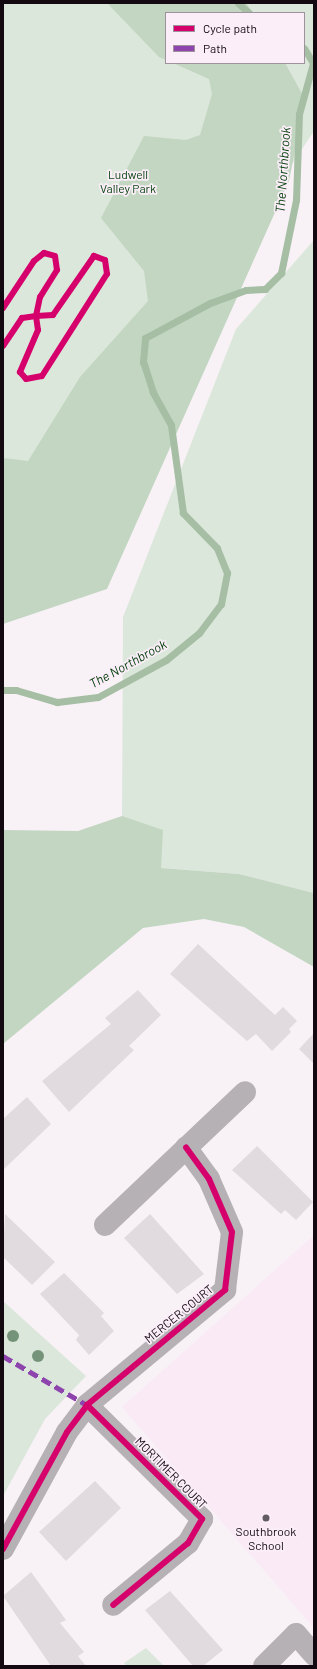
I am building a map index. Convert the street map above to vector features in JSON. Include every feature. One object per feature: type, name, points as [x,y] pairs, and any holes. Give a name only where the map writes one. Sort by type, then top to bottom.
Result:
[{"type":"street","points":[[105,1225],[245,1092]]},
{"type":"street","name":"MERCER COURT","points":[[3,1549],[67,1432],[93,1399],[225,1290],[232,1232],[209,1179],[186,1147]]},
{"type":"street","name":"MORTIMER COURT","points":[[93,1399],[202,1520],[188,1543],[113,1605]]},
{"type":"street","points":[[264,1666],[296,1634],[314,1655]]},
{"type":"shaded area","name":"Southbrook School","points":[[314,1235],[314,1628],[122,1407]]},
{"type":"green space","name":"Ludwell Valley Park","points":[[3,3],[314,3],[314,131],[246,234],[3,521]]},
{"type":"green space","points":[[107,3],[246,3],[252,12],[165,12],[165,60],[159,57]]},
{"type":"green space","points":[[175,64],[286,64],[305,99],[289,181],[107,589],[3,624],[3,458],[28,461],[80,377],[148,301],[144,271],[101,218],[144,136],[186,140],[200,135],[212,94],[209,79]]},
{"type":"green space","points":[[314,240],[314,893],[239,874],[161,868],[122,816],[123,617],[236,329]]},
{"type":"green space","points":[[122,816],[163,830],[161,868],[239,874],[314,893],[314,967],[244,927],[204,919],[143,928],[3,1044],[3,830],[78,831]]},
{"type":"green space","points":[[3,1301],[86,1376],[45,1419],[3,1496]]},
{"type":"green space","points":[[146,1648],[164,1666],[126,1666],[124,1663]]},
{"type":"building","points":[[198,944],[275,1015],[283,1007],[297,1021],[289,1029],[291,1032],[272,1051],[256,1034],[247,1041],[170,974]]},
{"type":"building","points":[[138,990],[161,1015],[129,1046],[134,1050],[69,1112],[42,1081],[111,1024],[105,1018]]},
{"type":"building","points":[[314,1033],[314,1064],[299,1049]]},
{"type":"building","points":[[27,1097],[51,1124],[3,1170],[3,1119]]},
{"type":"building","points":[[257,1146],[313,1202],[296,1220],[285,1210],[281,1214],[232,1170]]},
{"type":"building","points":[[5,1214],[55,1262],[32,1285],[3,1257]]},
{"type":"building","points":[[150,1214],[204,1274],[177,1294],[124,1238]]},
{"type":"building","points":[[64,1273],[104,1313],[101,1316],[114,1331],[89,1355],[76,1340],[79,1335],[40,1294]]},
{"type":"building","points":[[95,1481],[121,1508],[66,1561],[39,1532]]},
{"type":"building","points":[[31,1572],[66,1620],[60,1623],[84,1652],[78,1656],[86,1666],[51,1666],[3,1596]]},
{"type":"building","points":[[170,1591],[223,1650],[203,1666],[193,1666],[145,1610]]},
{"type":"waterway","name":"The Northbrook","points":[[238,3],[248,12]]},
{"type":"waterway","name":"The Northbrook","points":[[3,690],[16,690],[57,702],[98,697],[166,660],[199,633],[221,604],[227,573],[217,548],[183,513],[171,425],[153,392],[143,362],[145,338],[210,303],[246,290],[265,289],[281,273],[296,200],[299,114],[313,63],[305,50]]},
{"type":"marked path","points":[[3,1356],[87,1405]]},
{"type":"cycle path","points":[[3,308],[34,261],[44,253],[55,256],[57,270],[40,297],[36,316],[38,330],[20,372],[26,379],[42,376],[107,274],[105,260],[94,256],[53,315],[36,316],[22,318],[3,346]]},
{"type":"cycle path","points":[[3,1549],[67,1432],[87,1405],[225,1290],[232,1232],[209,1179],[186,1147]]},
{"type":"cycle path","points":[[87,1405],[202,1519],[188,1543],[113,1605]]},
{"type":"place","name":"Southbrook School","points":[[266,1518]]}]
